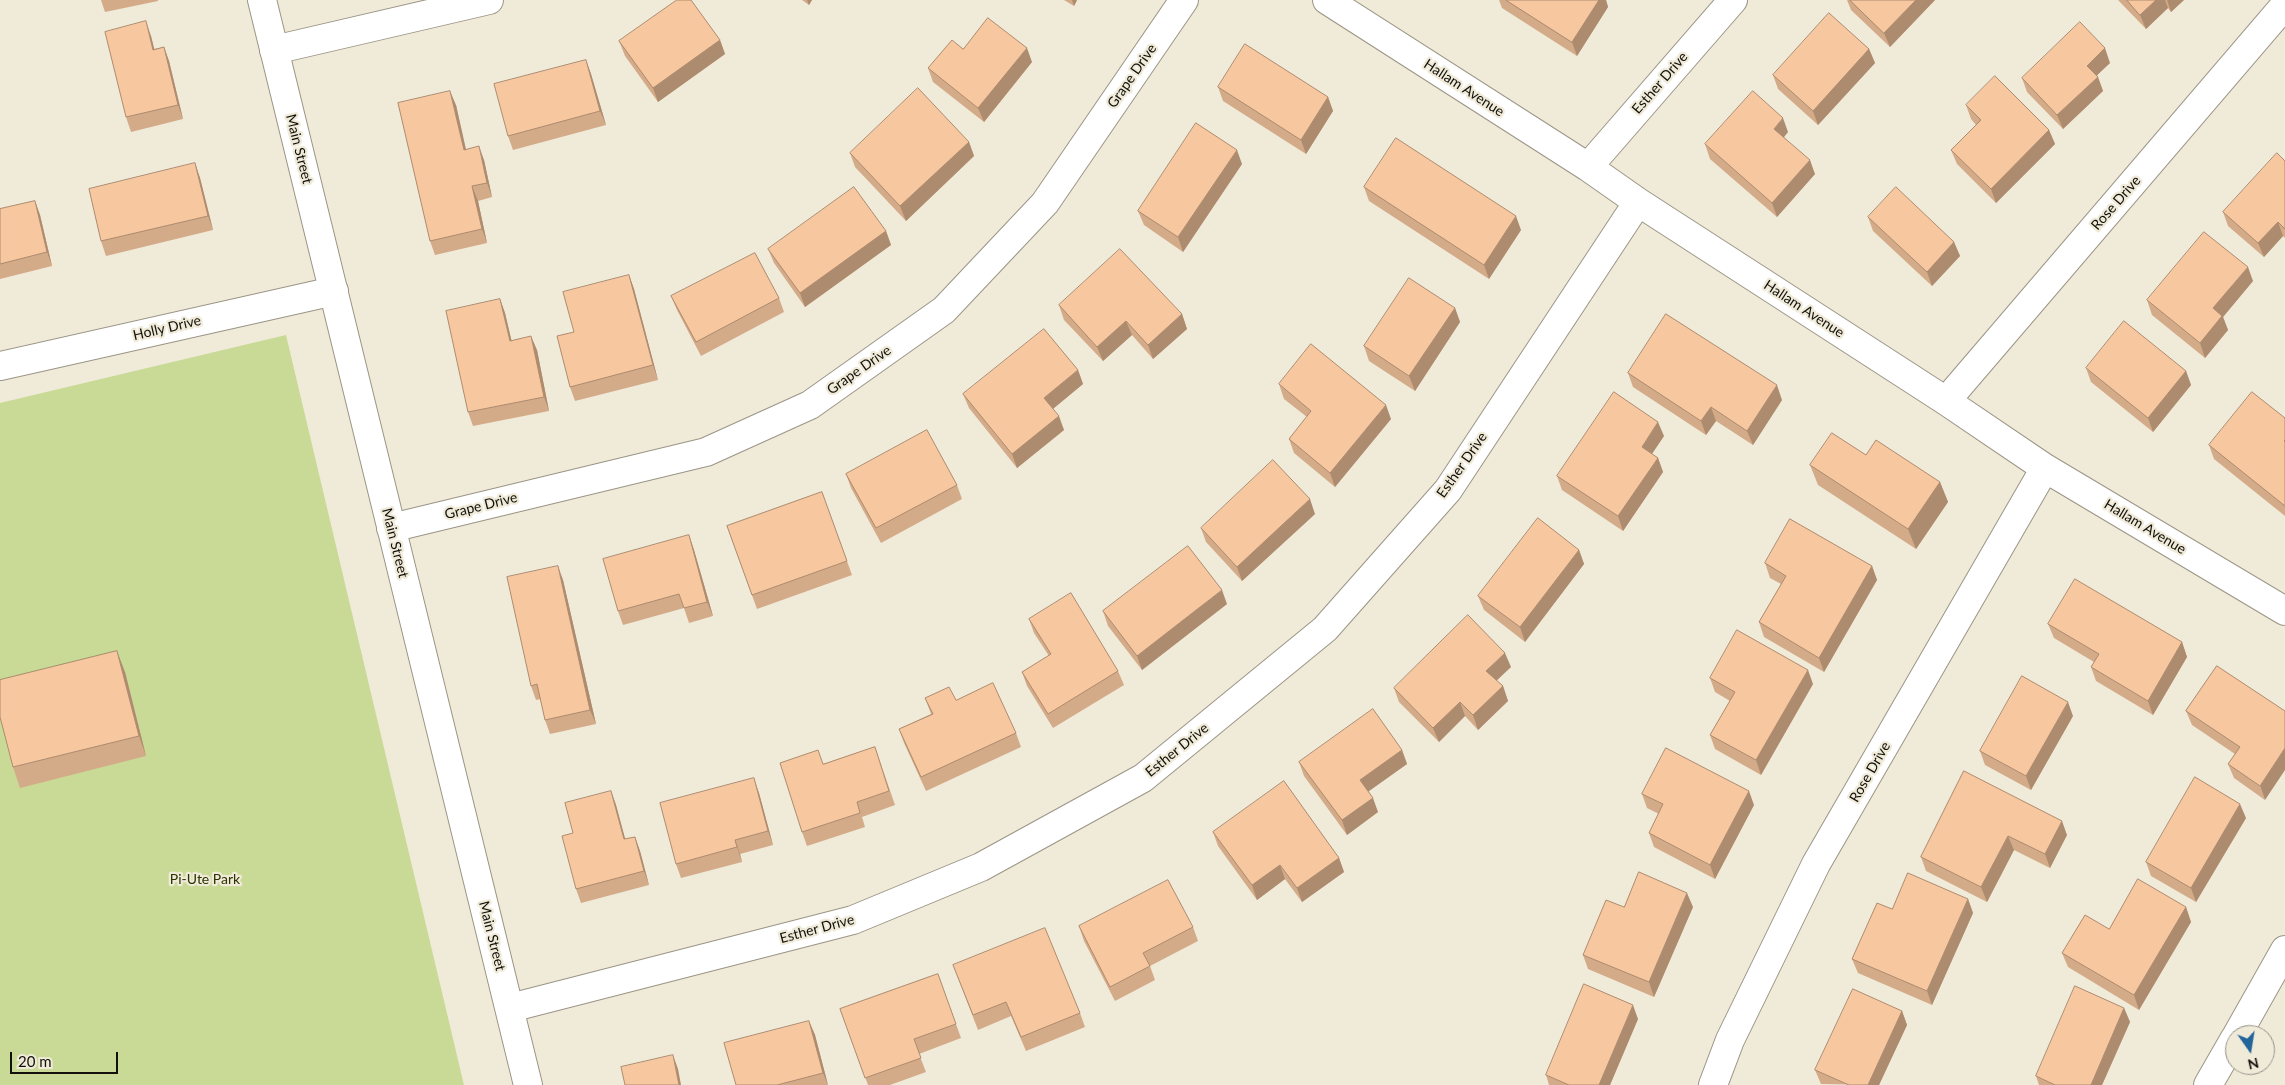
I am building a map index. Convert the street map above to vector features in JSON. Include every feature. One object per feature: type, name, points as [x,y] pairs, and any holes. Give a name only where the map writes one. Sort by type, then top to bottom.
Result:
[{"type":"street","name":"Main Street","points":[[262,0],[528,1085]]},
{"type":"street","points":[[274,50],[489,0]]},
{"type":"street","name":"Grape Drive","points":[[392,528],[706,452],[810,405],[944,310],[1045,203],[1184,0]]},
{"type":"street","name":"Hallam Avenue","points":[[1327,0],[1588,167],[1638,202],[1946,401],[2045,468],[2285,610]]},
{"type":"street","name":"Esther Drive","points":[[1588,167],[1732,0]]},
{"type":"street","name":"Rose Drive","points":[[1946,401],[2285,5]]},
{"type":"street","name":"Esther Drive","points":[[510,1008],[853,920],[981,867],[1143,778],[1325,629],[1448,490],[1638,202]]},
{"type":"street","name":"Holly Drive","points":[[0,366],[334,291]]},
{"type":"street","name":"Rose Drive","points":[[1713,1085],[1730,1040],[1816,864],[2045,468]]},
{"type":"street","points":[[2242,1025],[2285,950]]},
{"type":"street","points":[[2208,1085],[2225,1055]]},
{"type":"green space","name":"Pi-Ute Park","points":[[286,335],[464,1085],[0,1085],[0,403]]},
{"type":"building","points":[[677,0],[691,0],[720,40],[653,88],[619,41]]},
{"type":"building","points":[[1506,0],[1599,0],[1572,42]]},
{"type":"building","points":[[1850,0],[1916,0],[1884,33]]},
{"type":"building","points":[[2127,0],[2156,0],[2140,15]]},
{"type":"building","points":[[1829,13],[1869,49],[1813,111],[1773,75]]},
{"type":"building","points":[[988,18],[1027,48],[978,108],[928,68],[952,40],[963,49]]},
{"type":"building","points":[[146,21],[153,50],[164,47],[178,105],[126,117],[105,32]]},
{"type":"building","points":[[2080,22],[2105,48],[2087,66],[2098,77],[2057,115],[2022,78]]},
{"type":"building","points":[[1245,44],[1328,97],[1301,140],[1218,87]]},
{"type":"building","points":[[586,60],[600,111],[508,136],[494,84]]},
{"type":"building","points":[[1995,76],[2049,130],[1991,189],[1951,150],[1981,120],[1966,105]]},
{"type":"building","points":[[918,88],[969,142],[900,206],[850,153]]},
{"type":"building","points":[[450,91],[464,150],[479,146],[487,183],[472,186],[482,229],[430,241],[398,103]]},
{"type":"building","points":[[1753,91],[1783,118],[1774,129],[1810,160],[1772,203],[1705,144]]},
{"type":"building","points":[[1196,123],[1237,150],[1178,237],[1138,211]]},
{"type":"building","points":[[1396,138],[1516,216],[1484,265],[1364,187]]},
{"type":"building","points":[[2277,153],[2285,161],[2285,229],[2278,222],[2258,243],[2223,212]]},
{"type":"building","points":[[195,163],[208,216],[101,241],[89,189]]},
{"type":"building","points":[[854,187],[886,231],[800,293],[768,249]]},
{"type":"building","points":[[1896,187],[1954,242],[1927,272],[1868,217]]},
{"type":"building","points":[[35,201],[47,252],[0,264],[0,209]]},
{"type":"building","points":[[2204,232],[2248,267],[2213,308],[2222,316],[2200,343],[2147,300]]},
{"type":"building","points":[[1120,249],[1182,314],[1148,345],[1126,321],[1097,347],[1059,305]]},
{"type":"building","points":[[755,253],[779,298],[696,342],[671,296]]},
{"type":"building","points":[[629,275],[653,365],[570,387],[557,336],[574,332],[563,292]]},
{"type":"building","points":[[1409,278],[1455,308],[1409,376],[1364,346]]},
{"type":"building","points":[[500,299],[510,341],[531,336],[544,397],[468,412],[446,311]]},
{"type":"building","points":[[1666,314],[1777,385],[1747,431],[1711,407],[1701,421],[1628,373]]},
{"type":"building","points":[[2124,321],[2186,371],[2148,418],[2086,368]]},
{"type":"building","points":[[1044,329],[1078,370],[1044,398],[1059,416],[1012,454],[963,394]]},
{"type":"building","points":[[1311,344],[1386,405],[1330,473],[1289,439],[1311,411],[1279,384]]},
{"type":"building","points":[[1614,392],[1658,422],[1642,447],[1658,458],[1618,516],[1557,476]]},
{"type":"building","points":[[2252,392],[2285,418],[2285,506],[2209,445]]},
{"type":"building","points":[[927,430],[957,485],[876,528],[846,474]]},
{"type":"building","points":[[1832,433],[1866,455],[1876,440],[1940,482],[1908,529],[1810,465]]},
{"type":"building","points":[[1273,460],[1310,499],[1237,567],[1201,528]]},
{"type":"building","points":[[822,492],[847,561],[752,595],[727,526]]},
{"type":"building","points":[[1538,518],[1579,550],[1520,627],[1478,596]]},
{"type":"building","points":[[1790,519],[1872,566],[1819,658],[1759,622],[1786,576],[1765,563]]},
{"type":"building","points":[[689,535],[707,602],[684,608],[679,594],[618,611],[603,559]]},
{"type":"building","points":[[1188,546],[1222,590],[1137,656],[1103,611]]},
{"type":"building","points":[[558,566],[590,710],[545,720],[537,684],[531,686],[507,577]]},
{"type":"building","points":[[2075,579],[2182,642],[2148,701],[2091,667],[2099,654],[2048,624]]},
{"type":"building","points":[[1071,593],[1118,671],[1048,714],[1022,672],[1051,654],[1029,619]]},
{"type":"building","points":[[1468,615],[1505,653],[1486,671],[1503,686],[1473,715],[1460,702],[1433,728],[1394,688]]},
{"type":"building","points":[[1737,630],[1808,670],[1756,760],[1710,735],[1735,692],[1710,678]]},
{"type":"building","points":[[117,651],[139,736],[13,767],[0,717],[0,680]]},
{"type":"building","points":[[2217,666],[2285,711],[2285,748],[2260,786],[2228,764],[2240,747],[2186,711]]},
{"type":"building","points":[[2022,676],[2068,702],[2026,776],[1980,751]]},
{"type":"building","points":[[993,683],[1016,733],[921,777],[899,729],[933,714],[925,698],[949,687],[956,700]]},
{"type":"building","points":[[1373,709],[1402,750],[1360,780],[1373,798],[1342,820],[1299,762]]},
{"type":"building","points":[[875,747],[889,791],[857,802],[860,813],[802,832],[780,763],[818,750],[823,764]]},
{"type":"building","points":[[1666,748],[1749,791],[1710,865],[1649,833],[1663,804],[1642,794]]},
{"type":"building","points":[[1964,771],[2062,821],[2045,854],[2008,836],[1981,887],[1921,857]]},
{"type":"building","points":[[2195,777],[2240,804],[2191,888],[2146,862]]},
{"type":"building","points":[[754,778],[768,831],[735,840],[737,847],[676,864],[660,803]]},
{"type":"building","points":[[1284,781],[1339,858],[1297,888],[1280,865],[1252,885],[1213,832]]},
{"type":"building","points":[[611,791],[624,839],[635,837],[644,871],[576,889],[562,836],[573,833],[565,803]]},
{"type":"building","points":[[1639,872],[1687,893],[1649,982],[1583,955],[1606,900],[1624,907]]},
{"type":"building","points":[[1908,873],[1968,899],[1927,991],[1852,959],[1877,903],[1892,909]]},
{"type":"building","points":[[2138,879],[2186,907],[2134,995],[2062,953],[2085,915],[2109,929]]},
{"type":"building","points":[[1168,880],[1193,927],[1143,953],[1150,966],[1110,987],[1079,926]]},
{"type":"building","points":[[1045,928],[1080,1013],[1021,1037],[1006,1002],[973,1015],[953,965]]},
{"type":"building","points":[[938,974],[956,1024],[914,1039],[921,1058],[865,1078],[840,1009]]},
{"type":"building","points":[[1584,984],[1633,1005],[1599,1085],[1569,1085],[1546,1075]]},
{"type":"building","points":[[2075,986],[2124,1008],[2091,1085],[2055,1085],[2036,1076]]},
{"type":"building","points":[[1853,989],[1902,1011],[1868,1085],[1849,1085],[1815,1070]]},
{"type":"building","points":[[809,1021],[823,1073],[777,1085],[736,1085],[724,1043]]},
{"type":"building","points":[[673,1055],[679,1085],[625,1085],[621,1067]]}]
